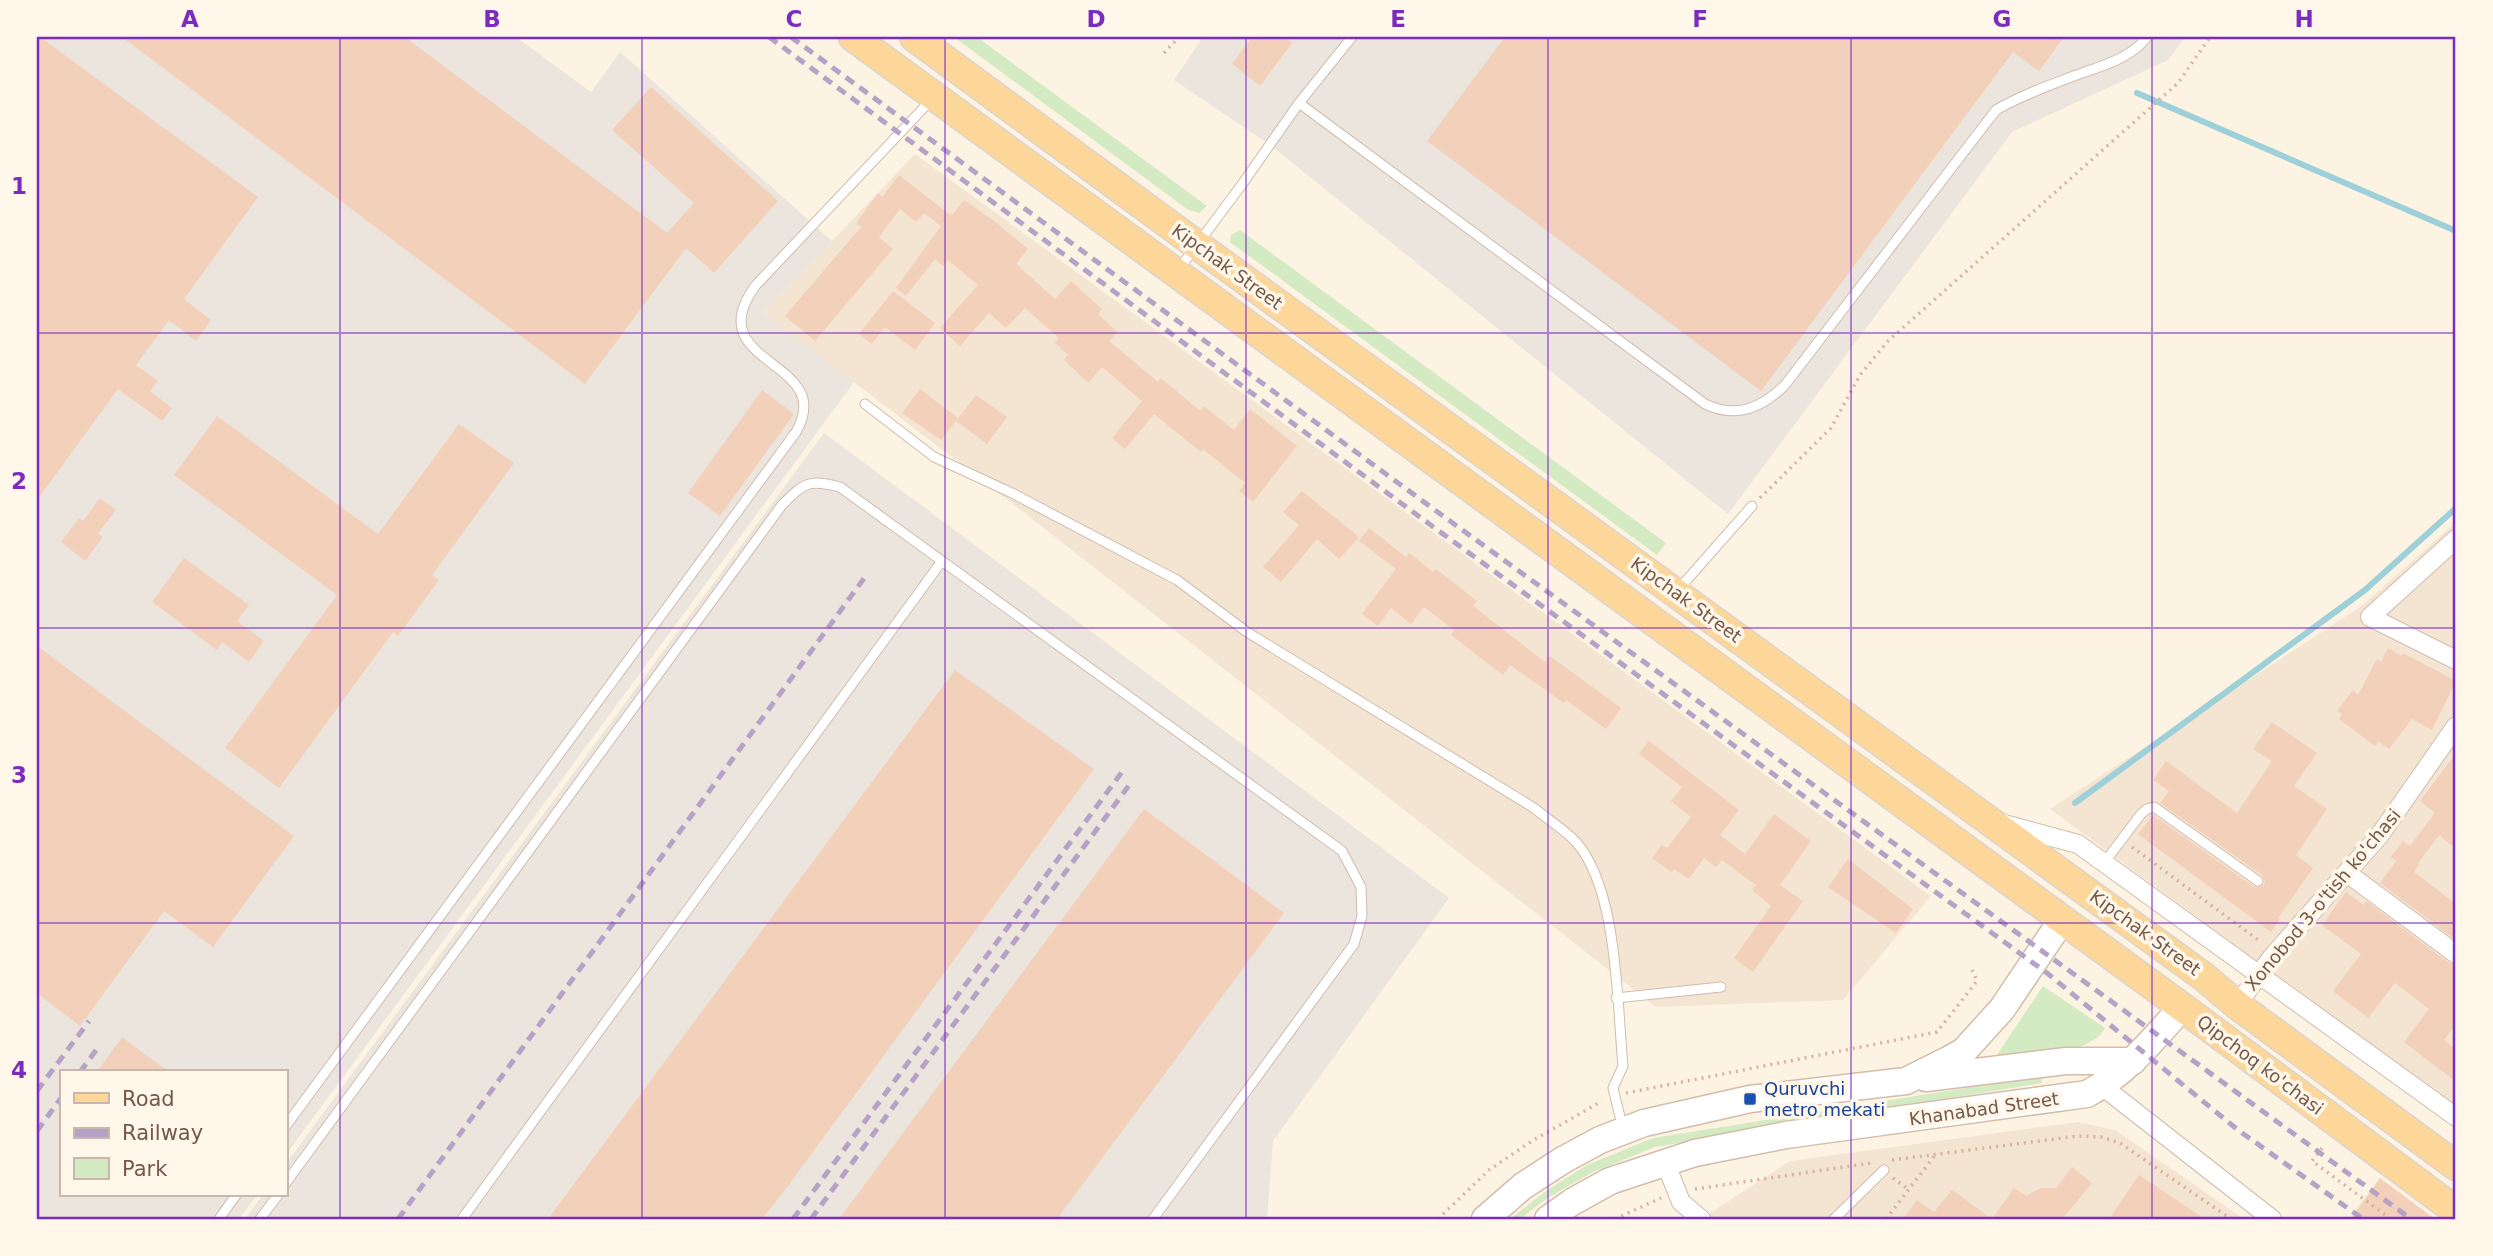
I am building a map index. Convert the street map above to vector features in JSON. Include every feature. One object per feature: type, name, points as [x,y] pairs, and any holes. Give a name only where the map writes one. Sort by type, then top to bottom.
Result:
[{"type":"main road","name":"Kipchak Street","points":[[853,37],[2062,920]]},
{"type":"main road","name":"Kipchak Street","points":[[914,37],[2204,976],[2237,1005],[2456,1166]]},
{"type":"main road","points":[[2062,920],[2084,889]]},
{"type":"main road","name":"Qipchoq ko'chasi","points":[[2062,920],[2456,1212]]},
{"type":"main road","points":[[2182,1007],[2204,976]]},
{"type":"street","points":[[2456,539],[2370,617],[2456,660]]},
{"type":"street","name":"Xonobod 3-o'tish ko'chasi","points":[[2237,1005],[2272,957],[2379,836],[2454,735]]},
{"type":"street","points":[[1989,819],[2078,844],[2456,1116]]},
{"type":"street","points":[[2347,873],[2456,954]]},
{"type":"street","points":[[1906,1081],[1964,1051],[1978,1038],[2002,1009],[2062,920]]},
{"type":"street","name":"Khanabad Street","points":[[1548,1219],[1610,1181],[1695,1153],[1786,1135],[2087,1094],[2102,1086],[2133,1061],[2182,1007]]},
{"type":"street","points":[[1485,1219],[1523,1186],[1563,1160],[1623,1130],[1644,1123],[1750,1099],[2074,1061],[2133,1061]]},
{"type":"street","points":[[2102,1086],[2272,1219]]},
{"type":"street","points":[[1665,1162],[1681,1202],[1701,1219]]},
{"type":"lane","points":[[1176,273],[1299,103],[1352,37]]},
{"type":"lane","points":[[1299,103],[1705,404],[1736,412],[1758,406],[1785,385],[1996,110],[2017,98],[2122,57],[2140,46],[2147,37]]},
{"type":"lane","points":[[287,1124],[796,432],[804,411],[799,388],[790,377],[760,356],[747,340],[741,323],[744,302],[756,285],[934,96]]},
{"type":"lane","points":[[864,404],[934,457],[1012,493],[1177,580],[1247,632],[1534,808],[1576,842],[1597,876],[1609,914],[1623,1066],[1613,1088],[1623,1130]]},
{"type":"lane","points":[[287,1181],[782,505],[801,487],[818,482],[840,487],[1342,850],[1361,887],[1362,916],[1354,944],[1153,1219]]},
{"type":"lane","points":[[1676,593],[1752,506]]},
{"type":"lane","points":[[462,1219],[942,561]]},
{"type":"lane","points":[[2104,863],[2141,814],[2154,807],[2258,881]]},
{"type":"lane","points":[[1616,998],[1721,987]]},
{"type":"lane","points":[[1834,1219],[1884,1165]]},
{"type":"lane","points":[[219,1219],[235,1196]]},
{"type":"lane","points":[[260,1219],[277,1196]]},
{"type":"path","points":[[1164,53],[1179,37]]},
{"type":"path","points":[[1752,506],[1831,428],[1860,375],[1888,341],[2178,83],[2210,37]]},
{"type":"path","points":[[2121,841],[2267,946],[2272,957]]},
{"type":"path","points":[[1884,1165],[1936,1153],[2078,1136],[2101,1137],[2120,1143],[2231,1219]]},
{"type":"path","points":[[2322,1148],[2312,1161],[2391,1219]]},
{"type":"path","points":[[1886,1219],[1936,1153]]},
{"type":"path","points":[[1615,1219],[1677,1192],[1872,1162]]},
{"type":"shaded area","points":[[37,37],[516,37],[591,92],[620,52],[832,241],[763,313],[854,382],[287,1153],[287,1070],[60,1070],[60,1196],[256,1196],[239,1219],[37,1219]]},
{"type":"shaded area","points":[[1203,37],[2185,37],[2168,60],[2012,132],[1728,514],[1269,144],[1174,80]]},
{"type":"shaded area","points":[[915,154],[1931,896],[1843,1000],[1656,1007],[990,486],[763,313]]},
{"type":"shaded area","points":[[824,433],[1449,898],[1273,1141],[1267,1219],[245,1219],[262,1196],[287,1196],[287,1162]]},
{"type":"shaded area","points":[[2456,522],[2456,1108],[2050,809],[2363,605]]},
{"type":"shaded area","points":[[2078,1122],[2115,1130],[2244,1219],[1701,1219],[1790,1161]]},
{"type":"green space","points":[[954,37],[977,37],[1207,206],[1199,213],[1187,209]]},
{"type":"green space","points":[[1240,230],[1666,543],[1657,555],[1230,242],[1231,235]]},
{"type":"green space","points":[[2043,986],[2105,1028],[2098,1037],[2072,1049],[1995,1058]]},
{"type":"green space","points":[[2041,1076],[2042,1083],[1655,1147],[1593,1172],[1549,1197],[1520,1219],[1510,1219],[1546,1191],[1587,1165],[1653,1138]]},
{"type":"building","points":[[37,37],[258,197],[184,299],[211,320],[196,341],[169,320],[136,365],[158,381],[150,391],[172,408],[162,421],[118,389],[37,500]]},
{"type":"building","points":[[122,37],[405,37],[667,233],[694,203],[612,130],[651,87],[778,201],[714,273],[686,248],[585,384]]},
{"type":"building","points":[[1252,37],[1284,37],[1292,43],[1260,86],[1232,64]]},
{"type":"building","points":[[1505,37],[2064,37],[2039,71],[2013,52],[1761,391],[1427,141]]},
{"type":"building","points":[[899,175],[949,214],[952,215],[964,200],[994,221],[1028,249],[1016,264],[1055,299],[1071,281],[1102,309],[1098,314],[1117,332],[1109,341],[1158,382],[1161,378],[1200,411],[1204,406],[1234,430],[1250,409],[1297,446],[1253,502],[1239,491],[1245,483],[1154,414],[1125,449],[1112,438],[1142,401],[1102,367],[1088,383],[1064,360],[1068,355],[1055,343],[1059,338],[1025,308],[1006,328],[989,313],[960,346],[940,328],[978,285],[948,260],[943,266],[935,259],[906,296],[896,288],[941,226],[924,213],[916,222],[900,209],[879,237],[893,249],[815,341],[785,316],[861,227],[856,223],[878,193],[882,197]]},
{"type":"building","points":[[893,291],[935,323],[915,350],[885,327],[872,344],[859,334]]},
{"type":"building","points":[[920,389],[958,418],[941,440],[902,413]]},
{"type":"building","points":[[762,390],[794,414],[720,516],[688,493]]},
{"type":"building","points":[[976,395],[1007,417],[987,444],[956,421]]},
{"type":"building","points":[[217,416],[378,534],[459,424],[514,463],[432,575],[439,580],[398,636],[393,632],[279,788],[225,748],[337,595],[174,475]]},
{"type":"building","points":[[1302,491],[1359,537],[1339,559],[1317,539],[1281,582],[1263,567],[1299,525],[1283,512]]},
{"type":"building","points":[[100,498],[116,510],[98,533],[103,537],[85,561],[61,542],[79,518],[83,521]]},
{"type":"building","points":[[1369,528],[1406,557],[1409,553],[1433,572],[1436,569],[1477,601],[1473,606],[1545,662],[1550,656],[1621,708],[1606,729],[1510,665],[1503,675],[1451,635],[1454,630],[1424,607],[1411,624],[1391,608],[1378,626],[1362,614],[1396,569],[1359,541]]},
{"type":"building","points":[[184,558],[249,605],[237,621],[264,641],[249,662],[222,642],[217,650],[152,602]]},
{"type":"building","points":[[37,646],[294,836],[213,947],[164,911],[80,1026],[37,993]]},
{"type":"building","points":[[2388,648],[2456,681],[2432,730],[2412,719],[2389,749],[2378,741],[2375,746],[2339,719],[2342,714],[2337,711],[2353,690],[2358,695],[2377,659],[2381,662]]},
{"type":"building","points":[[955,670],[1094,769],[788,1186],[762,1219],[548,1219]]},
{"type":"building","points":[[2272,722],[2317,753],[2294,786],[2327,809],[2296,855],[2313,868],[2271,932],[2138,834],[2153,815],[2254,887],[2263,886],[2265,881],[2262,875],[2160,803],[2169,791],[2153,780],[2166,761],[2237,813],[2272,761],[2253,749]]},
{"type":"building","points":[[1649,741],[1739,810],[1720,835],[1745,854],[1774,814],[1811,841],[1780,885],[1803,901],[1753,972],[1734,958],[1771,906],[1752,890],[1756,885],[1722,860],[1716,867],[1704,858],[1689,879],[1674,869],[1671,872],[1652,858],[1662,845],[1667,848],[1691,817],[1671,801],[1682,787],[1639,754]]},
{"type":"building","points":[[2456,753],[2456,849],[2439,835],[2414,872],[2456,904],[2456,940],[2380,883],[2396,861],[2391,857],[2403,841],[2410,846],[2435,813],[2420,801]]},
{"type":"building","points":[[1144,809],[1284,913],[1057,1219],[839,1219]]},
{"type":"building","points":[[1848,859],[1913,909],[1896,933],[1828,887]]},
{"type":"building","points":[[2346,892],[2364,905],[2366,901],[2449,963],[2456,965],[2456,1024],[2444,1040],[2456,1049],[2456,1082],[2404,1042],[2429,1009],[2395,983],[2368,1018],[2333,991],[2361,954],[2322,925]]},
{"type":"building","points":[[122,1037],[166,1070],[98,1070]]},
{"type":"building","points":[[2072,1167],[2092,1183],[2062,1219],[1992,1219],[2014,1188],[2026,1196],[2041,1188],[2056,1188]]},
{"type":"building","points":[[2139,1175],[2205,1219],[2109,1219]]},
{"type":"building","points":[[2380,1178],[2435,1219],[2350,1219]]},
{"type":"building","points":[[1952,1190],[1992,1219],[1903,1219],[1917,1200],[1934,1212]]},
{"type":"waterway","points":[[2137,93],[2456,231]]},
{"type":"waterway","points":[[2075,803],[2365,590],[2456,508]]},
{"type":"railway","points":[[769,37],[1432,526],[2047,973],[2238,1130],[2363,1219]]},
{"type":"railway","points":[[791,37],[1439,513],[2411,1219]]},
{"type":"railway","points":[[398,1219],[865,577]]},
{"type":"railway","points":[[793,1219],[1122,772]]},
{"type":"railway","points":[[811,1219],[1130,784]]},
{"type":"railway","points":[[37,1091],[89,1021]]},
{"type":"railway","points":[[81,1070],[100,1045]]},
{"type":"railway","points":[[37,1131],[60,1099]]},
{"type":"place","name":"Quruvchi metro mekati","points":[[1750,1099]]}]
